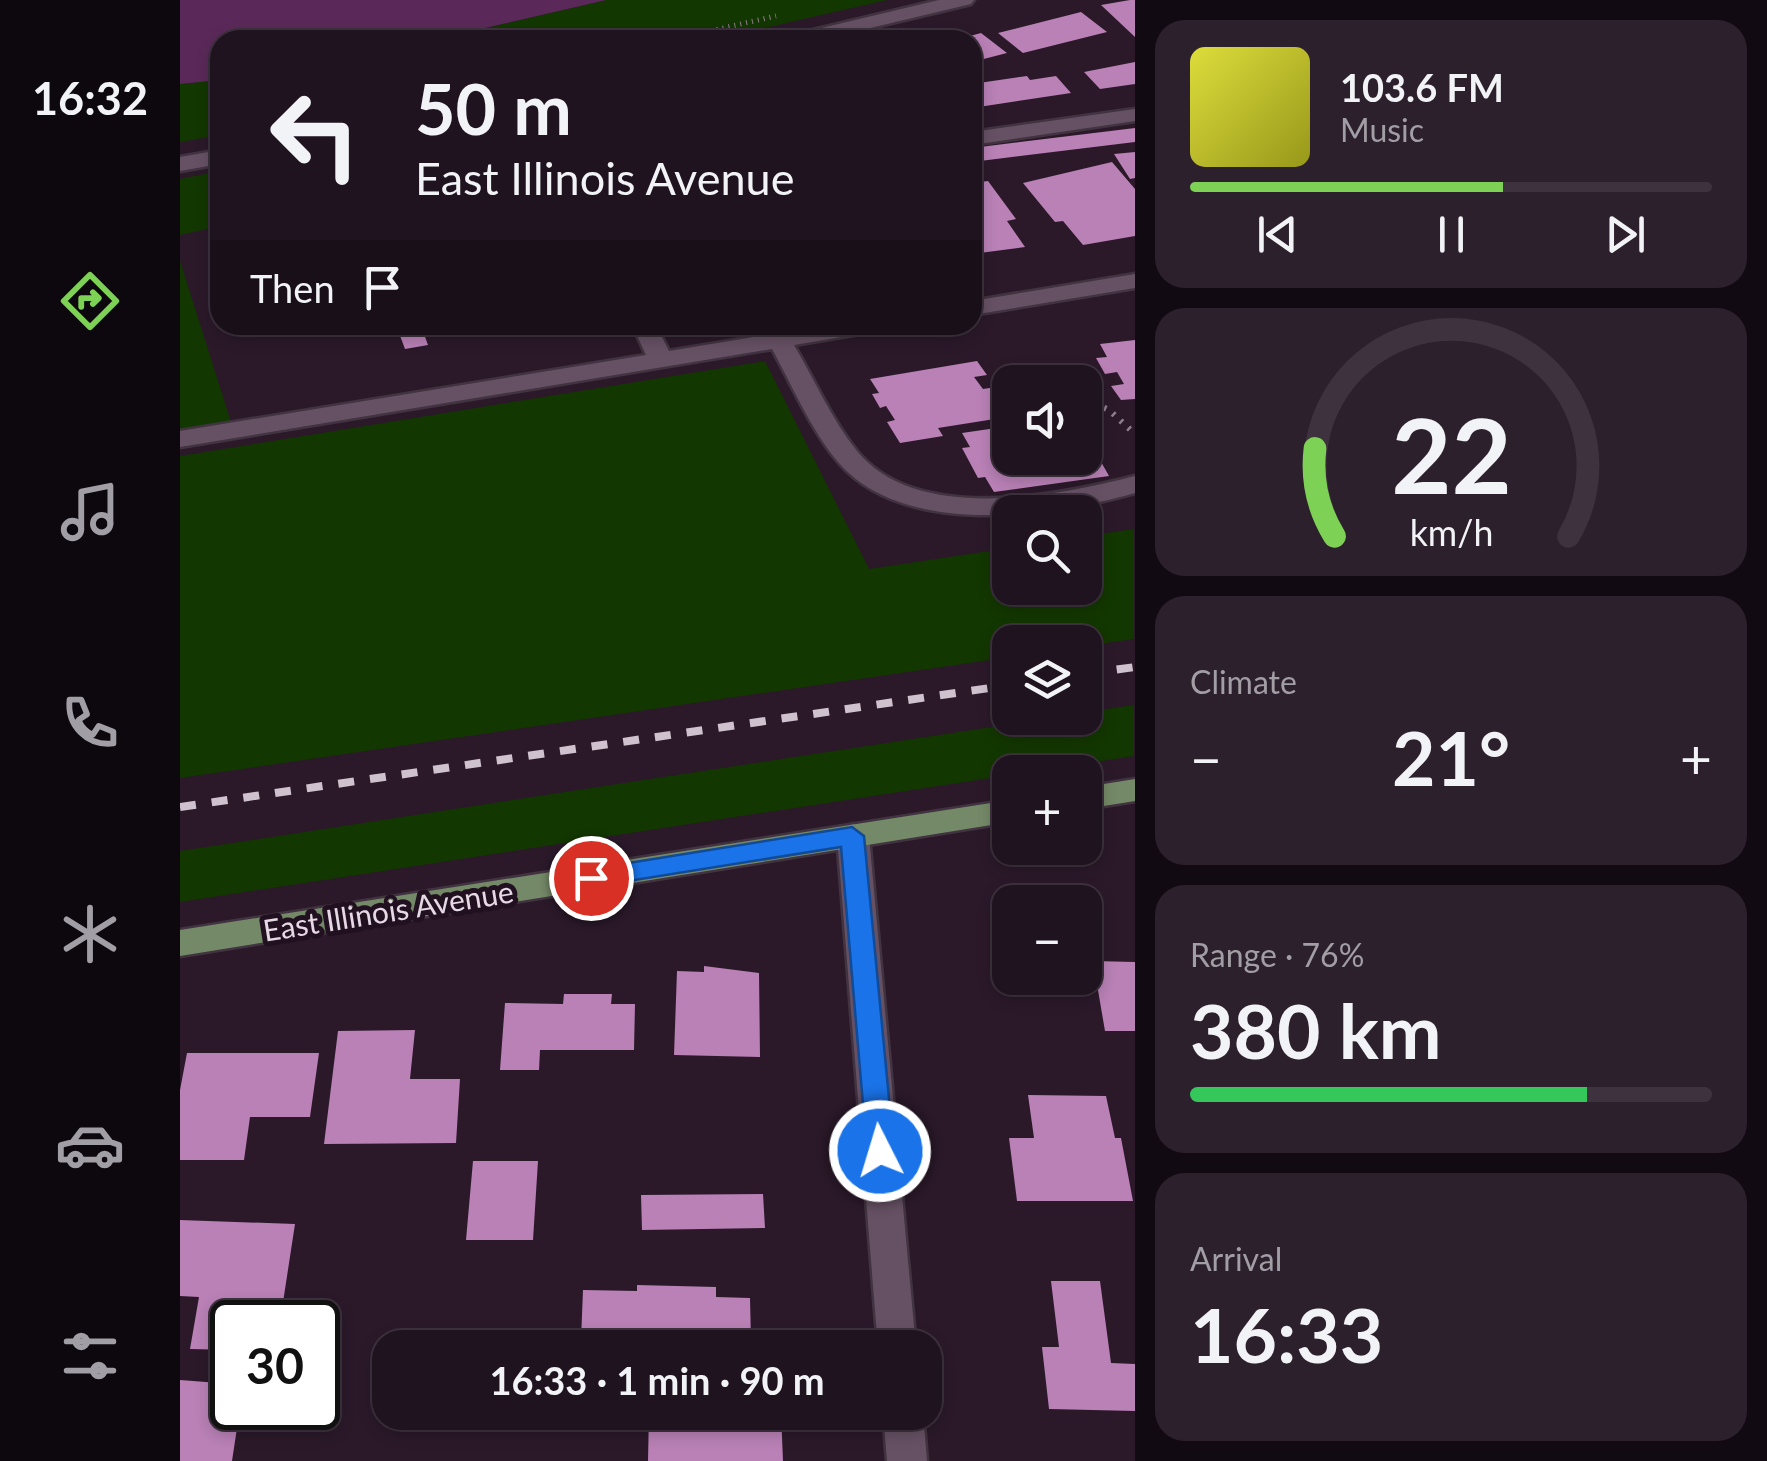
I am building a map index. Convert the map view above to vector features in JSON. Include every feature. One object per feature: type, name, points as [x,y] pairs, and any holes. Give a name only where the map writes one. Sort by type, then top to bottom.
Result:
[{"type":"main road","points":[[1102,795],[1134,790]]},
{"type":"main road","name":"East Illinois Avenue","points":[[180,943],[992,814]]},
{"type":"street","points":[[838,30],[964,0]]},
{"type":"street","points":[[982,138],[1134,115]]},
{"type":"street","points":[[180,164],[210,159]]},
{"type":"street","points":[[982,306],[1134,281]]},
{"type":"street","points":[[649,335],[661,360]]},
{"type":"street","points":[[180,439],[810,335]]},
{"type":"street","points":[[779,340],[845,454],[860,470],[885,483],[970,508],[1134,484]]},
{"type":"street","points":[[852,836],[895,1330]]},
{"type":"street","points":[[904,1430],[907,1461]]},
{"type":"path","points":[[714,30],[788,13]]},
{"type":"path","points":[[1102,407],[1134,434]]},
{"type":"green space","points":[[606,0],[887,0],[756,30],[477,30]]},
{"type":"green space","points":[[210,81],[210,137],[180,142],[180,84]]},
{"type":"green space","points":[[210,173],[210,228],[180,235],[180,179]]},
{"type":"green space","points":[[180,261],[231,422],[180,431]]},
{"type":"green space","points":[[765,361],[869,569],[992,551],[992,605],[1102,605],[1102,534],[1134,529],[1134,639],[1102,644],[1102,625],[992,625],[992,660],[180,778],[180,456]]},
{"type":"green space","points":[[1134,705],[1134,756],[1102,761],[1102,755],[992,755],[992,778],[180,902],[180,851],[992,727],[992,735],[1102,735],[1102,710]]},
{"type":"shaded area","points":[[180,0],[606,0],[477,30],[210,30],[210,81],[180,84]]},
{"type":"building","points":[[1135,0],[1135,37],[1101,5]]},
{"type":"building","points":[[1081,12],[1107,32],[1023,53],[998,33]]},
{"type":"building","points":[[982,34],[1007,53],[982,59]]},
{"type":"building","points":[[1135,62],[1135,84],[1100,89],[1084,72]]},
{"type":"building","points":[[1056,76],[1071,93],[982,106],[982,83]]},
{"type":"building","points":[[1135,128],[1135,142],[982,161],[982,147]]},
{"type":"building","points":[[1135,152],[1135,178],[1130,179],[1114,154]]},
{"type":"building","points":[[1112,162],[1135,189],[1135,236],[1083,245],[1063,221],[1055,222],[1023,183]]},
{"type":"building","points":[[988,181],[1016,219],[1007,221],[1025,247],[982,253],[982,182]]},
{"type":"building","points":[[400,335],[424,335],[428,345],[405,349]]},
{"type":"building","points":[[1135,340],[1135,399],[1121,400],[1111,386],[1124,384],[1117,372],[1105,374],[1096,358],[1107,357],[1100,344]]},
{"type":"building","points":[[977,361],[987,375],[974,377],[983,389],[992,388],[992,419],[938,428],[943,436],[900,443],[887,422],[895,420],[886,406],[880,408],[872,394],[879,393],[870,379]]},
{"type":"building","points":[[992,429],[992,475],[1102,475],[1102,464],[1109,476],[994,492],[985,477],[978,478],[962,448],[970,447],[962,433]]},
{"type":"building","points":[[1102,961],[1135,962],[1135,1031],[1105,1031],[1099,995],[1102,995]]},
{"type":"building","points":[[704,966],[759,973],[760,1057],[674,1055],[677,971],[704,972]]},
{"type":"building","points":[[564,994],[612,994],[611,1004],[635,1004],[634,1050],[540,1050],[539,1070],[500,1070],[505,1003],[563,1004]]},
{"type":"building","points":[[415,1030],[410,1079],[460,1079],[456,1143],[324,1144],[338,1031]]},
{"type":"building","points":[[187,1053],[319,1053],[310,1117],[250,1117],[244,1160],[180,1160],[180,1090]]},
{"type":"building","points":[[1028,1095],[1106,1096],[1115,1138],[1121,1138],[1133,1201],[1017,1201],[1009,1138],[1034,1138]]},
{"type":"building","points":[[473,1161],[538,1161],[533,1240],[466,1240]]},
{"type":"building","points":[[763,1194],[765,1228],[642,1230],[641,1195]]},
{"type":"building","points":[[180,1220],[295,1224],[283,1300],[210,1300],[210,1349],[190,1349],[199,1297],[180,1296]]},
{"type":"building","points":[[1051,1281],[1100,1281],[1111,1363],[1135,1364],[1135,1411],[1049,1409],[1042,1347],[1059,1347]]},
{"type":"building","points":[[637,1285],[716,1287],[716,1297],[750,1298],[751,1330],[581,1330],[583,1290],[637,1291]]},
{"type":"building","points":[[180,1380],[210,1382],[210,1430],[237,1430],[232,1461],[180,1461]]},
{"type":"building","points":[[649,1430],[782,1430],[783,1461],[648,1461]]},
{"type":"railway","points":[[1102,672],[1135,667]]},
{"type":"railway","points":[[180,807],[992,688]]},
{"type":"route","points":[[591,878],[852,836],[880,1151]]}]
